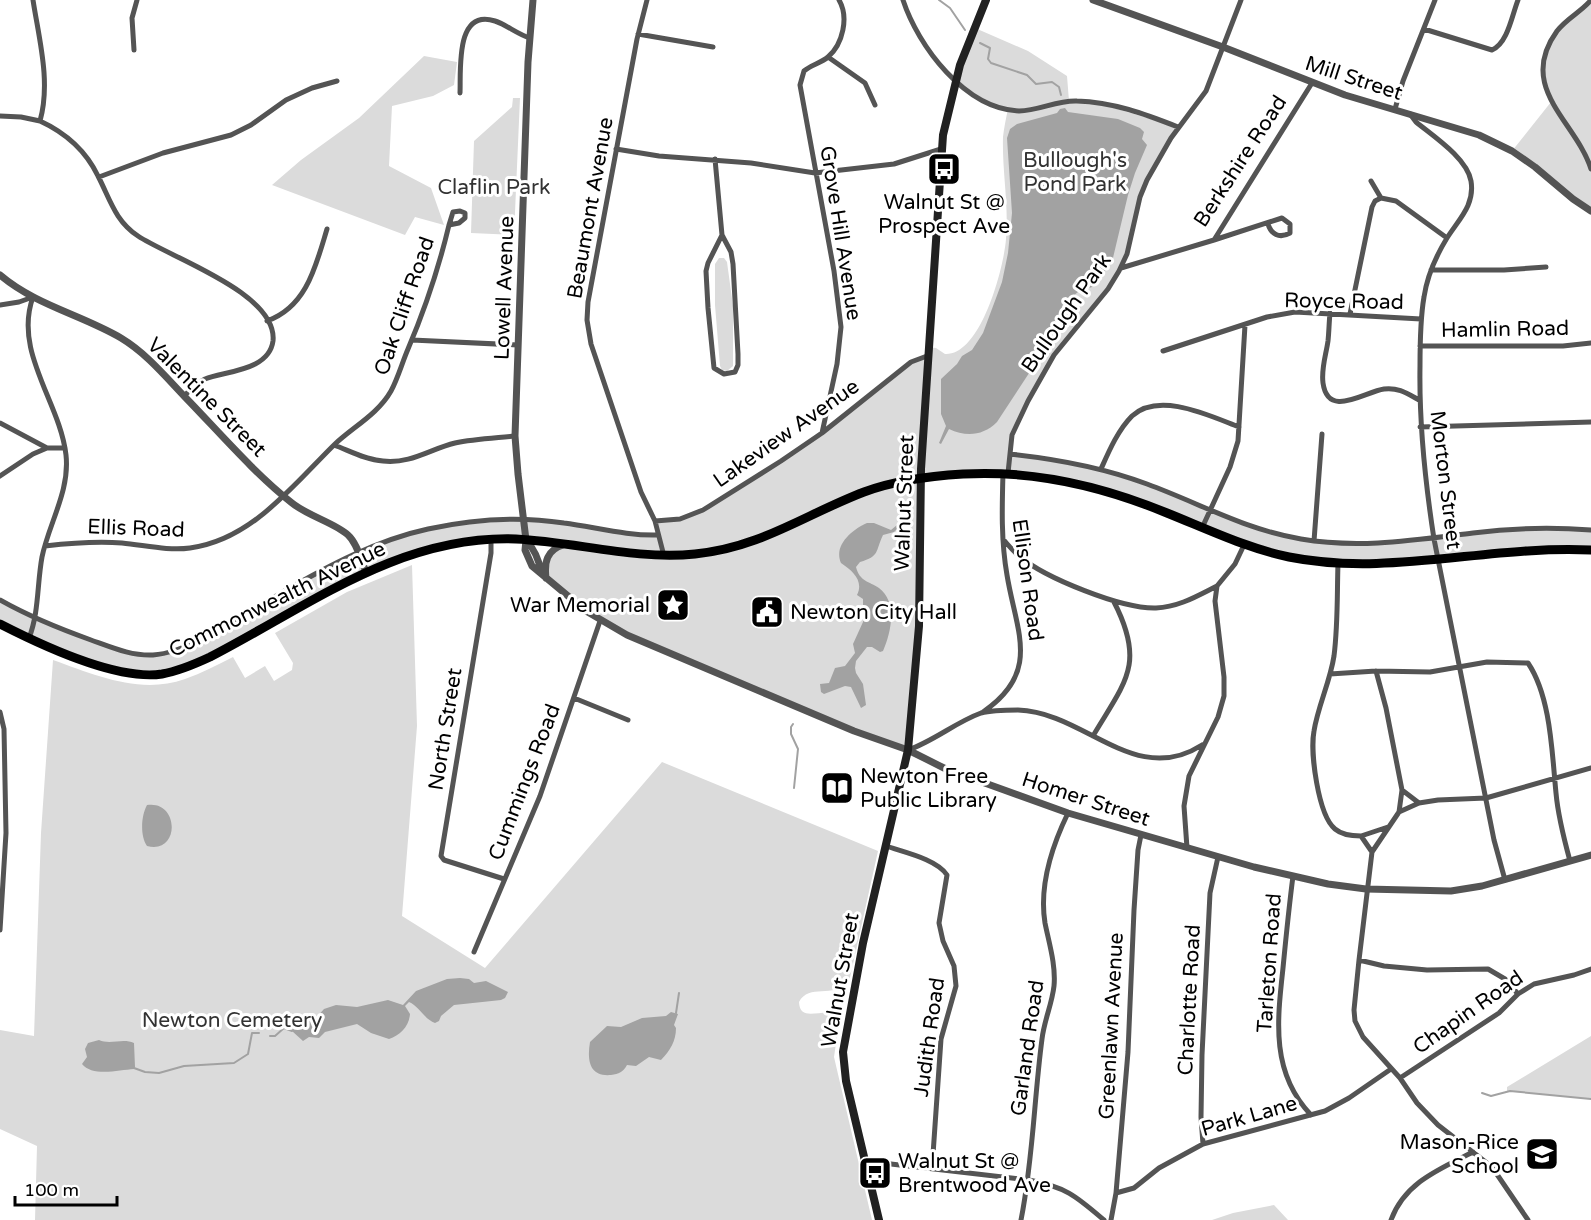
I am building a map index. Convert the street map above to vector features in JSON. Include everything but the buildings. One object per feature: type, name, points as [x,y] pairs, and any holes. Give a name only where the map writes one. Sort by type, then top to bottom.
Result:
[{"type":"main road","name":"Walnut Street","points":[[879,1220],[846,1081],[843,1052],[863,943],[908,750],[919,626],[921,477],[941,149],[955,81],[986,0]]},
{"type":"main road","name":"Commonwealth Avenue","points":[[0,624],[72,656],[122,671],[146,675],[169,672],[194,665],[220,652],[321,594],[366,572],[442,547],[491,540],[526,540],[626,553],[664,556],[697,554],[741,546],[774,534],[863,493],[891,483],[921,477],[1005,473],[1049,478],[1097,488],[1144,504],[1244,545],[1287,556],[1338,563],[1373,564],[1534,549],[1591,550]]},
{"type":"street","points":[[33,0],[44,77],[44,106],[40,121]]},
{"type":"street","points":[[134,50],[132,18],[136,0]]},
{"type":"street","name":"Lowell Avenue","points":[[526,540],[516,436],[533,0]]},
{"type":"street","name":"Beaumont Avenue","points":[[647,0],[638,34],[616,149],[588,302],[587,320],[598,366],[641,492],[655,521],[664,556]]},
{"type":"street","points":[[839,0],[843,7],[842,34],[837,46],[828,57],[865,82],[875,105]]},
{"type":"street","points":[[903,0],[912,23],[931,54],[955,81],[982,100],[1009,109],[1026,110],[1064,101],[1090,102],[1133,110],[1178,127]]},
{"type":"street","name":"Mill Street","points":[[1093,0],[1223,47],[1345,95],[1463,129],[1536,166],[1573,199],[1591,211]]},
{"type":"street","name":"Bullough Park","points":[[1005,473],[1017,423],[1045,369],[1078,324],[1111,285],[1121,268],[1142,192],[1157,160],[1178,127],[1206,91],[1241,0]]},
{"type":"street","points":[[1395,109],[1403,81],[1435,0]]},
{"type":"street","points":[[1424,29],[1492,50],[1497,48],[1503,40],[1518,0]]},
{"type":"street","points":[[1591,0],[1556,33],[1547,51],[1544,71],[1546,89],[1552,104],[1579,141],[1591,169]]},
{"type":"street","points":[[460,93],[463,39],[466,31],[474,24],[482,20],[496,22],[530,38]]},
{"type":"street","points":[[638,34],[713,47]]},
{"type":"street","name":"Grove Hill Avenue","points":[[822,433],[837,364],[841,327],[834,271],[800,85],[802,74],[810,66],[828,57]]},
{"type":"street","points":[[99,177],[163,153],[231,135],[251,125],[286,100],[312,88],[337,81]]},
{"type":"street","name":"Berkshire Road","points":[[1121,268],[1215,240],[1311,83]]},
{"type":"street","name":"Morton Street","points":[[1409,114],[1460,159],[1468,171],[1472,192],[1470,203],[1447,238],[1431,270],[1424,297],[1420,346],[1420,427],[1425,488],[1434,539],[1496,850],[1505,880]]},
{"type":"street","points":[[0,116],[40,121],[53,127],[72,141],[87,157],[99,177],[110,206],[126,227],[148,243],[231,284],[253,302],[267,321],[273,341],[260,359],[245,369],[204,380],[184,396]]},
{"type":"street","points":[[616,149],[659,156],[715,159],[815,172],[894,164],[941,149]]},
{"type":"street","points":[[715,159],[722,235],[731,252],[733,264],[738,354],[738,365],[735,372],[724,374],[714,368],[712,358],[706,271],[708,262],[722,235]]},
{"type":"street","points":[[1371,181],[1381,198]]},
{"type":"street","points":[[1350,314],[1375,201],[1381,198],[1396,201],[1447,238]]},
{"type":"street","points":[[1215,240],[1268,224]]},
{"type":"street","name":"Oak Cliff Road","points":[[285,497],[334,445],[370,416],[390,393],[412,340],[449,225]]},
{"type":"street","points":[[267,321],[295,304],[312,276],[327,229]]},
{"type":"street","points":[[1431,270],[1504,270],[1546,267]]},
{"type":"street","name":"Valentine Street","points":[[0,275],[11,285],[33,297],[121,338],[158,368],[285,497],[310,515],[347,535],[366,572]]},
{"type":"street","points":[[0,305],[33,297]]},
{"type":"street","points":[[29,638],[35,618],[45,546],[65,484],[66,456],[34,360],[28,319],[33,297]]},
{"type":"street","name":"Royce Road","points":[[1163,351],[1284,313],[1350,314],[1421,319]]},
{"type":"street","points":[[1330,314],[1323,383],[1332,400],[1341,402],[1385,389],[1395,389],[1419,400]]},
{"type":"street","points":[[1202,528],[1236,450],[1245,325]]},
{"type":"street","points":[[412,340],[518,345]]},
{"type":"street","name":"Hamlin Road","points":[[1420,346],[1563,346],[1591,343]]},
{"type":"street","name":"Lakeview Avenue","points":[[655,521],[680,519],[704,510],[822,433],[911,362],[927,356]]},
{"type":"street","points":[[1101,469],[1123,427],[1140,410],[1159,406],[1175,406],[1239,427]]},
{"type":"street","points":[[1420,427],[1591,422]]},
{"type":"street","points":[[0,423],[47,448]]},
{"type":"street","points":[[1314,541],[1322,434]]},
{"type":"street","points":[[334,445],[373,459],[394,462],[406,461],[455,443],[516,436]]},
{"type":"street","points":[[0,476],[47,448],[64,448]]},
{"type":"street","points":[[1010,454],[1101,469],[1150,485],[1210,511],[1265,530],[1314,541],[1386,544],[1508,529],[1591,530]]},
{"type":"street","name":"Ellison Road","points":[[908,750],[926,744],[982,713],[1008,692],[1014,680],[1021,651],[1021,634],[1006,574],[1002,538],[1005,473]]},
{"type":"street","name":"Ellis Road","points":[[45,546],[95,542],[190,548],[228,536],[285,497]]},
{"type":"street","name":"Commonwealth Avenue","points":[[0,600],[35,618],[117,649],[135,654],[160,654],[181,648],[213,632],[322,569],[398,538],[435,528],[471,522],[523,520],[562,522],[645,536],[658,535]]},
{"type":"street","points":[[1002,538],[1031,565],[1114,602],[1140,607],[1172,606],[1190,601],[1217,586],[1234,564],[1244,545]]},
{"type":"street","name":"North Street","points":[[491,540],[491,553],[441,844],[441,856],[444,860],[504,879]]},
{"type":"street","name":"Homer Street","points":[[526,540],[540,562],[544,575],[600,621],[627,635],[854,731],[908,750],[946,769],[1068,813],[1142,835],[1293,876],[1366,889],[1451,891],[1505,880],[1591,855]]},
{"type":"street","points":[[544,575],[548,556],[553,549],[566,544]]},
{"type":"street","points":[[1338,563],[1337,623],[1330,675],[1313,734],[1317,781],[1323,808],[1334,828],[1342,833],[1361,836],[1388,827]]},
{"type":"street","points":[[1187,848],[1185,792],[1189,776],[1218,717],[1224,696],[1224,677],[1215,602],[1217,586]]},
{"type":"street","points":[[1093,736],[1118,693],[1130,664],[1129,637],[1114,602]]},
{"type":"street","name":"Cummings Road","points":[[474,952],[540,796],[600,621]]},
{"type":"street","points":[[1330,675],[1376,671],[1430,672],[1487,662],[1528,663],[1537,679],[1547,718],[1554,753],[1558,812],[1570,861]]},
{"type":"street","points":[[1376,671],[1386,708],[1402,790],[1399,812],[1372,852],[1366,889],[1354,1010],[1355,1021],[1363,1037],[1400,1078],[1425,1113],[1497,1173],[1528,1220]]},
{"type":"street","points":[[574,698],[628,720]]},
{"type":"street","points":[[982,713],[1020,710],[1060,719],[1115,748],[1152,758],[1179,757],[1203,745]]},
{"type":"street","points":[[0,712],[4,729],[6,833],[0,930]]},
{"type":"street","points":[[1399,812],[1419,803],[1486,798],[1591,768]]},
{"type":"street","points":[[1402,790],[1419,803]]},
{"type":"street","name":"Garland Road","points":[[1022,1220],[1029,1180],[1041,1041],[1054,987],[1052,956],[1045,920],[1044,889],[1051,857],[1068,813]]},
{"type":"street","name":"Greenlawn Avenue","points":[[1111,1220],[1116,1193],[1128,1052],[1138,850],[1142,835]]},
{"type":"street","points":[[1361,836],[1372,852]]},
{"type":"street","name":"Judith Road","points":[[886,846],[934,863],[947,874],[939,923],[943,941],[954,966],[956,986],[941,1039],[932,1169]]},
{"type":"street","name":"Charlotte Road","points":[[1203,1144],[1202,1054],[1210,893],[1218,857]]},
{"type":"street","name":"Tarleton Road","points":[[1293,876],[1278,1032],[1281,1055],[1291,1089],[1299,1103],[1311,1116]]},
{"type":"street","points":[[1359,960],[1384,966],[1416,969],[1488,969],[1505,979],[1518,994]]},
{"type":"street","name":"Chapin Road","points":[[1400,1078],[1499,1013],[1518,994],[1534,984],[1591,969]]},
{"type":"street","name":"Park Lane","points":[[1116,1193],[1134,1188],[1160,1168],[1203,1144],[1311,1116],[1337,1105],[1391,1069]]},
{"type":"street","points":[[1391,1220],[1398,1204],[1410,1188],[1473,1152]]},
{"type":"street","points":[[865,1161],[1029,1180],[1065,1190],[1076,1196],[1104,1220]]},
{"type":"green space","points":[[1591,0],[1591,211],[1512,151],[1551,102],[1546,84],[1545,66],[1551,43],[1565,25]]},
{"type":"green space","name":"Bullough's Pond Park","points":[[975,28],[1028,51],[1067,76],[1069,101],[1097,103],[1178,127],[1144,188],[1128,249],[1119,271],[1054,355],[1016,425],[1010,454],[1051,459],[1131,478],[1210,511],[1290,537],[1353,544],[1508,529],[1591,530],[1591,550],[1415,562],[1288,556],[1144,504],[1028,475],[921,477],[919,626],[908,750],[854,731],[600,621],[546,578],[545,569],[557,547],[491,540],[418,553],[169,672],[110,668],[0,624],[0,600],[26,614],[135,654],[169,652],[213,632],[322,569],[386,542],[444,526],[523,520],[658,535],[655,521],[692,515],[781,461],[911,362],[927,356],[928,347],[936,348],[945,354],[958,351],[980,326],[1001,269],[1006,239],[1003,137],[1008,109],[992,104],[955,81]]},
{"type":"green space","points":[[424,56],[457,62],[454,85],[433,96],[392,106],[389,166],[431,188],[444,225],[415,217],[405,235],[272,185],[301,160],[359,118]]},
{"type":"green space","name":"Claflin Park","points":[[513,98],[520,98],[514,235],[471,233],[474,141],[512,107]]},
{"type":"green space","points":[[719,258],[724,258],[727,262],[733,306],[733,366],[727,371],[722,370],[720,366],[715,305],[715,264]]},
{"type":"green space","name":"Newton Cemetery","points":[[412,565],[417,726],[402,916],[485,968],[662,762],[878,851],[849,982],[836,990],[809,993],[799,1002],[800,1009],[809,1014],[828,1012],[840,1016],[834,1057],[872,1220],[35,1220],[37,1146],[0,1129],[0,1030],[34,1036],[41,833],[53,660],[101,677],[151,685],[185,679],[233,657],[245,678],[265,666],[274,681],[292,670],[293,663],[275,633],[347,592]]},
{"type":"green space","points":[[1591,1036],[1591,1099],[1507,1091],[1507,1087]]},
{"type":"green space","points":[[1274,1205],[1288,1220],[1212,1220],[1233,1213]]},
{"type":"shaded area","points":[[1065,108],[1068,112],[1118,119],[1144,132],[1142,139],[1147,145],[1128,195],[1112,262],[1092,287],[1078,292],[1063,304],[1055,328],[1048,336],[1037,361],[997,422],[992,427],[974,434],[949,429],[941,444],[939,443],[946,426],[941,414],[941,379],[962,356],[972,350],[983,333],[1002,282],[1012,213],[1007,138],[1010,129],[1017,124],[1057,113],[1060,109]]},
{"type":"shaded area","points":[[867,523],[874,523],[891,530],[897,525],[899,527],[894,532],[883,535],[874,555],[860,562],[856,567],[862,578],[885,594],[891,609],[890,627],[883,651],[867,647],[856,661],[856,673],[863,684],[866,705],[861,708],[851,687],[845,686],[824,694],[821,692],[820,684],[829,683],[835,668],[845,666],[855,653],[853,644],[863,622],[863,599],[857,595],[859,585],[856,577],[841,563],[839,556],[846,538]]},
{"type":"shaded area","points":[[147,805],[158,806],[166,811],[170,818],[172,827],[170,836],[166,843],[158,847],[147,846],[143,837],[143,820]]},
{"type":"shaded area","points":[[447,979],[469,979],[474,983],[486,981],[508,992],[501,1000],[454,1005],[435,1023],[409,1002],[405,1006],[410,1014],[406,1027],[389,1039],[371,1033],[357,1024],[325,1032],[319,1038],[309,1037],[303,1041],[292,1031],[293,1025],[300,1021],[315,1019],[324,1009],[336,1005],[357,1007],[388,1000],[403,1005],[416,991]]},
{"type":"shaded area","points":[[671,1012],[678,1014],[674,1025],[675,1037],[670,1049],[661,1060],[649,1057],[636,1066],[627,1065],[620,1072],[611,1075],[598,1073],[591,1066],[590,1042],[607,1026],[621,1027],[642,1018],[666,1016]]},
{"type":"shaded area","points":[[99,1040],[134,1043],[134,1069],[99,1072],[86,1068],[82,1064],[87,1057],[85,1049],[88,1043]]},
{"type":"waterway","points":[[939,0],[950,8],[965,30]]},
{"type":"waterway","points":[[980,43],[990,48],[988,59],[991,63],[1027,75],[1036,84],[1052,82],[1059,87],[1061,95]]},
{"type":"waterway","points":[[793,724],[791,734],[798,749],[794,788]]},
{"type":"waterway","points":[[676,1013],[679,993]]},
{"type":"waterway","points":[[270,1036],[275,1036],[284,1028],[292,1031]]},
{"type":"waterway","points":[[134,1068],[159,1073],[184,1066],[234,1063],[248,1054],[252,1033],[259,1033]]},
{"type":"waterway","points":[[1482,1093],[1491,1096],[1510,1091],[1591,1099]]},
{"type":"place","name":"Walnut St @ Prospect Ave","points":[[944,169]]},
{"type":"place","name":"War Memorial","points":[[673,605]]},
{"type":"place","name":"Newton City Hall","points":[[767,612]]},
{"type":"place","name":"Newton Free Public Library","points":[[837,788]]},
{"type":"place","name":"Mason-Rice School","points":[[1542,1154]]},
{"type":"place","name":"Walnut St @ Brentwood Ave","points":[[875,1173]]}]
